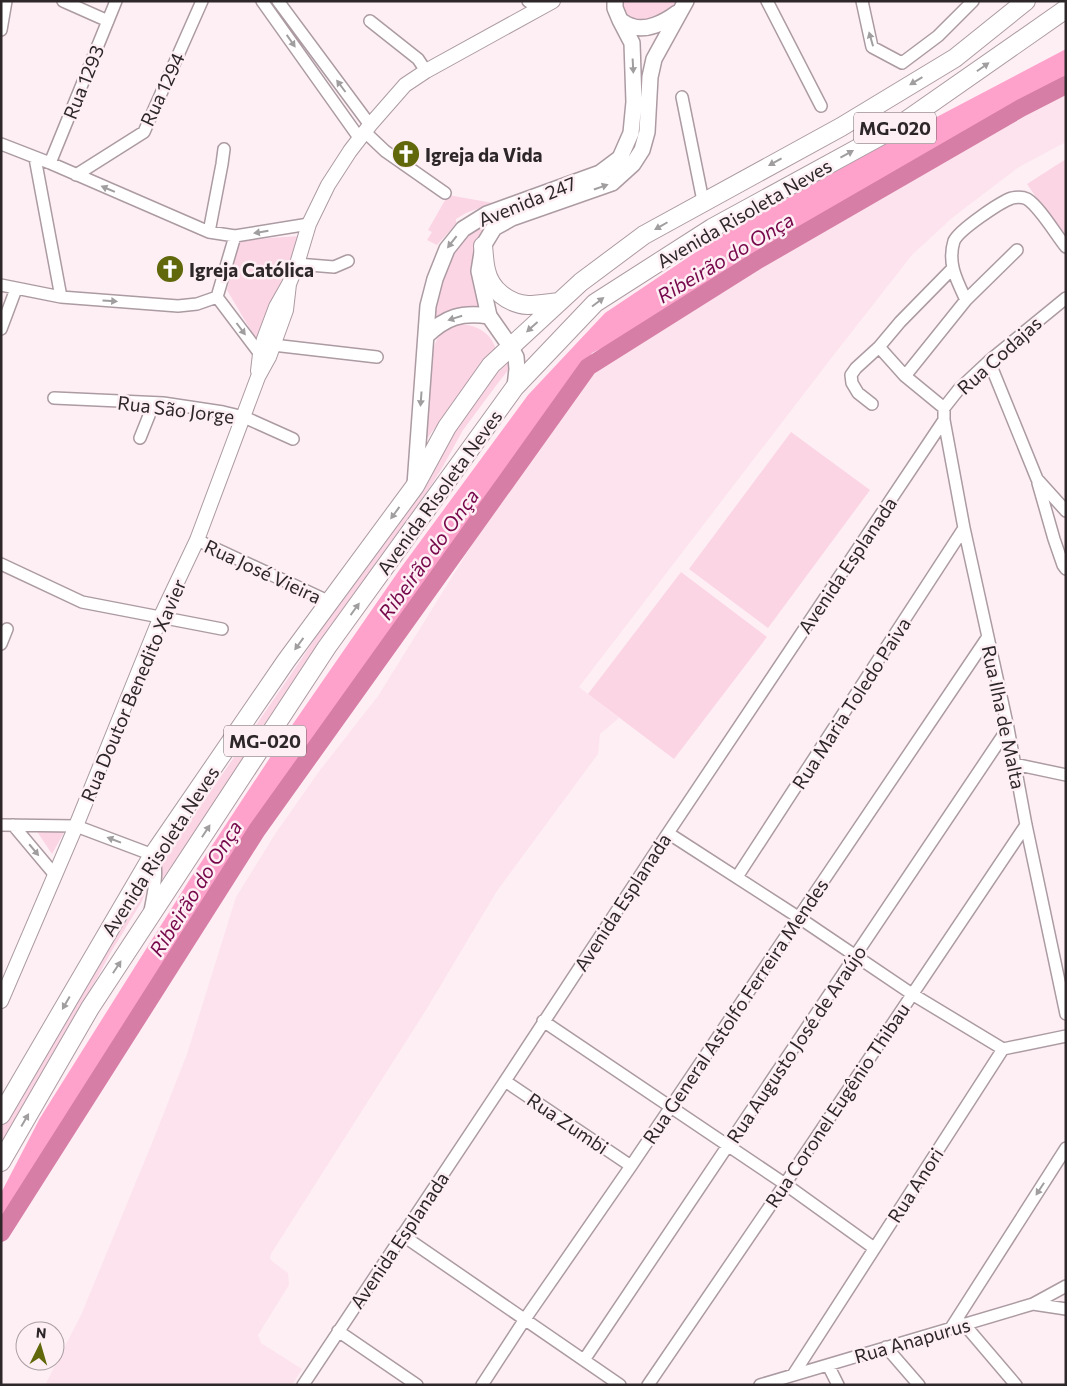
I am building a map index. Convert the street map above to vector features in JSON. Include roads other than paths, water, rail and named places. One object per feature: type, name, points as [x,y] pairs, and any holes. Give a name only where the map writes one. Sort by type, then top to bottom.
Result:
[{"type":"highway","name":"Avenida Risoleta Neves","points":[[1,1116],[153,855],[286,661],[415,486],[447,427],[491,365],[581,282],[644,235],[841,127],[947,63],[1019,4]]},
{"type":"highway","name":"Avenida Risoleta Neves","points":[[1,1162],[90,1008],[327,647],[515,387],[595,304],[712,228],[897,127],[1066,9]]},
{"type":"highway","points":[[483,246],[485,269],[489,280],[502,295],[514,302],[528,305],[559,302]]},
{"type":"main road","points":[[613,8],[632,27],[652,26],[666,21],[684,5]]},
{"type":"main road","name":"Avenida 247","points":[[515,387],[518,369],[516,357],[488,316],[479,271],[483,246],[494,228],[506,221],[612,183],[633,164],[642,150],[647,132],[650,77],[654,59],[684,5]]},
{"type":"main road","name":"Avenida 247","points":[[415,486],[428,306],[435,279],[447,248],[463,229],[486,214],[600,173],[620,158],[631,133],[634,102],[632,43],[613,8]]},
{"type":"main road","points":[[426,336],[442,323],[461,315],[475,314],[488,316]]},
{"type":"street","points":[[1,30],[6,1]]},
{"type":"street","points":[[63,1],[108,20]]},
{"type":"street","name":"Rua 1293","points":[[50,163],[116,1]]},
{"type":"street","name":"Rua 1294","points":[[76,175],[144,132],[202,1]]},
{"type":"street","points":[[262,1],[365,132],[385,151],[445,193]]},
{"type":"street","points":[[278,1],[365,132]]},
{"type":"street","name":"Rua Doutor Benedito Xavier","points":[[2,995],[76,826],[161,616],[196,540],[267,352],[286,310],[289,284],[309,224],[328,185],[365,132],[405,85],[534,5],[553,1]]},
{"type":"street","points":[[767,1],[821,106]]},
{"type":"street","points":[[862,1],[872,46],[902,64],[938,36],[973,1]]},
{"type":"street","points":[[370,21],[418,59],[426,71]]},
{"type":"street","points":[[682,97],[703,202]]},
{"type":"street","points":[[1,144],[50,163],[209,232],[235,236],[309,224]]},
{"type":"street","points":[[209,232],[224,149]]},
{"type":"street","points":[[35,158],[61,297]]},
{"type":"street","points":[[966,300],[952,269],[952,251],[955,239],[962,231],[1000,204],[1015,198],[1026,198],[1035,206],[1066,247]]},
{"type":"street","points":[[217,296],[235,236]]},
{"type":"street","points":[[905,376],[966,300],[1017,250]]},
{"type":"street","points":[[297,264],[334,267],[348,261]]},
{"type":"street","points":[[872,404],[858,393],[852,383],[851,375],[952,269]]},
{"type":"street","points":[[1,285],[61,297],[178,306],[197,304],[217,296]]},
{"type":"street","points":[[1,329],[16,289]]},
{"type":"street","points":[[217,296],[267,352],[377,357]]},
{"type":"street","name":"Rua Codajas","points":[[944,414],[959,388],[1066,298]]},
{"type":"street","points":[[879,347],[905,376],[944,414]]},
{"type":"street","points":[[989,361],[1037,479],[1054,539],[1066,569]]},
{"type":"street","name":"Rua São Jorge","points":[[54,398],[154,403],[223,412],[244,417],[293,439]]},
{"type":"street","points":[[140,438],[154,403]]},
{"type":"street","name":"Rua Ilha de Malta","points":[[944,414],[964,528],[1008,728],[1026,825],[1066,1014]]},
{"type":"street","name":"Avenida Esplanada","points":[[302,1385],[505,1081],[944,414]]},
{"type":"street","points":[[1037,479],[1066,512]]},
{"type":"street","name":"Rua Maria Toledo Paiva","points":[[737,877],[964,528]]},
{"type":"street","name":"Rua José Vieira","points":[[196,540],[330,602]]},
{"type":"street","points":[[1,564],[82,602],[222,629]]},
{"type":"street","points":[[1,644],[7,629]]},
{"type":"street","name":"Rua General Astolfo Ferreira Mendes","points":[[482,1385],[987,638]]},
{"type":"street","name":"Rua Augusto José de Araújo","points":[[584,1360],[1008,728]]},
{"type":"street","points":[[1014,764],[1066,775]]},
{"type":"street","points":[[1,825],[76,826],[153,855],[155,874],[149,918]]},
{"type":"street","name":"Rua Coronel Eugênio Thibau","points":[[648,1385],[1026,825]]},
{"type":"street","points":[[13,826],[55,874]]},
{"type":"street","points":[[668,832],[912,994],[1003,1050],[1066,1036]]},
{"type":"street","points":[[543,1021],[785,1184],[874,1248]]},
{"type":"street","name":"Rua Anori","points":[[793,1375],[1003,1050]]},
{"type":"street","name":"Rua Zumbi","points":[[505,1081],[631,1166]]},
{"type":"street","points":[[950,1328],[1066,1148]]},
{"type":"street","points":[[402,1235],[620,1385]]},
{"type":"street","points":[[1033,1304],[1066,1286]]},
{"type":"street","name":"Rua Anapurus","points":[[760,1385],[1033,1304],[1066,1309]]},
{"type":"street","points":[[964,1324],[1016,1385]]},
{"type":"street","points":[[338,1331],[417,1385]]},
{"type":"street","points":[[886,1348],[919,1385]]},
{"type":"street","points":[[828,1365],[838,1385]]},
{"type":"waterway","name":"Ribeirão do Onça","points":[[1,1233],[257,830],[588,367],[758,260],[1021,108],[1066,85]]},
{"type":"place","name":"Igreja da Vida","points":[[406,154]]},
{"type":"place","name":"Igreja Católica","points":[[170,269]]}]
